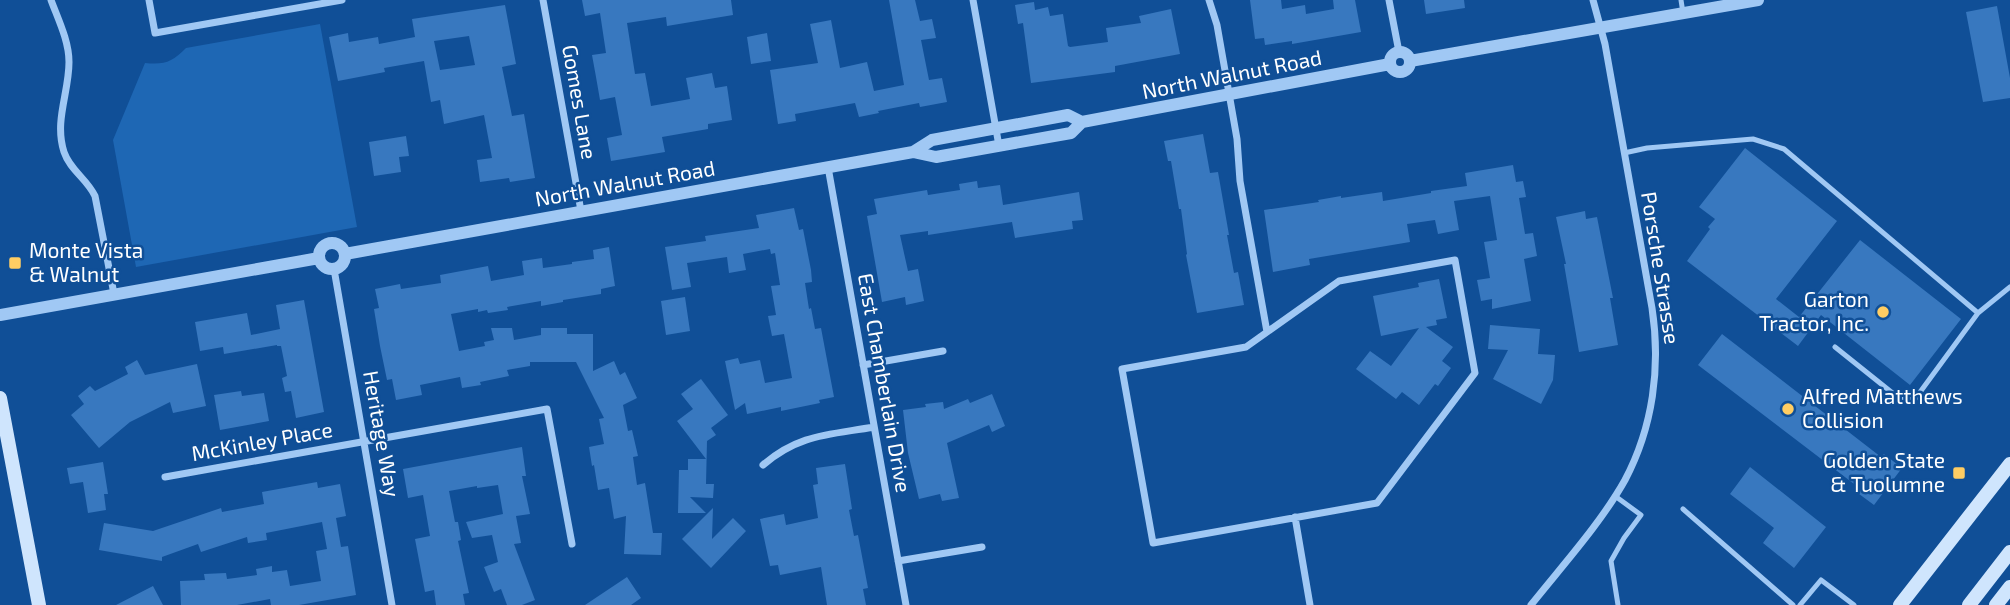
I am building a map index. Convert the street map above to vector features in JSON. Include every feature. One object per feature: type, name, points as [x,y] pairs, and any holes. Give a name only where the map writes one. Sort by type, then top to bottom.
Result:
[{"type":"main road","points":[[0,398],[39,605]]},
{"type":"main road","points":[[1900,605],[2010,464]]},
{"type":"main road","points":[[1969,605],[2010,552]]},
{"type":"main road","points":[[1996,605],[2010,587]]},
{"type":"street","points":[[51,0],[69,57],[69,72],[60,117],[64,153],[95,196],[114,294]]},
{"type":"street","points":[[149,0],[155,33],[342,0]]},
{"type":"street","name":"Gomes Lane","points":[[543,0],[581,211]]},
{"type":"street","points":[[972,0],[999,146]]},
{"type":"street","points":[[1209,0],[1217,24],[1237,139],[1240,181],[1267,332]]},
{"type":"street","points":[[1389,0],[1399,52]]},
{"type":"street","name":"Porsche Strasse","points":[[1531,605],[1615,496],[1632,466],[1644,432],[1653,390],[1656,360],[1652,308],[1605,44],[1593,0]]},
{"type":"street","points":[[1410,61],[1600,28],[1682,7],[1750,1]]},
{"type":"street","points":[[1399,52],[1405,53],[1410,61],[1409,67],[1401,73],[1394,70],[1390,64],[1391,58],[1399,52]]},
{"type":"street","name":"North Walnut Road","points":[[913,152],[936,157],[1071,133],[1082,122],[1390,64]]},
{"type":"street","name":"North Walnut Road","points":[[345,254],[913,152],[932,140],[995,128],[1068,115],[1082,122]]},
{"type":"street","name":"East Chamberlain Drive","points":[[828,167],[906,605]]},
{"type":"street","points":[[328,243],[337,244],[345,254],[344,262],[334,269],[326,268],[319,258],[321,249],[328,243]]},
{"type":"street","points":[[0,315],[319,258]]},
{"type":"street","points":[[1455,260],[1475,373],[1377,503],[1153,543],[1122,369],[1246,347],[1267,332],[1339,281],[1455,260]]},
{"type":"street","name":"Heritage Way","points":[[334,269],[392,605]]},
{"type":"street","points":[[863,365],[943,351]]},
{"type":"street","name":"McKinley Place","points":[[165,477],[547,409],[572,544]]},
{"type":"street","points":[[763,466],[782,450],[796,443],[874,428]]},
{"type":"street","points":[[1296,517],[1310,605]]},
{"type":"street","points":[[898,561],[982,547]]},
{"type":"lane","points":[[1624,153],[1647,148],[1753,138],[1784,149],[1978,313]]},
{"type":"lane","points":[[1835,347],[1900,399],[1915,399],[1978,313],[2010,287]]},
{"type":"lane","points":[[1615,496],[1641,515],[1611,561],[1618,605]]},
{"type":"lane","points":[[1683,509],[1793,605]]},
{"type":"lane","points":[[1800,605],[1821,580],[1854,605]]},
{"type":"shaded area","points":[[320,24],[357,227],[136,267],[113,140],[145,63],[168,62],[186,48]]},
{"type":"building","points":[[582,0],[731,0],[733,15],[667,26],[666,17],[627,23],[635,74],[645,73],[651,106],[690,99],[686,78],[712,73],[715,88],[727,86],[732,120],[708,124],[708,129],[662,137],[665,152],[611,161],[607,138],[622,135],[615,97],[600,100],[592,55],[606,53],[600,13],[585,16]]},
{"type":"building","points":[[889,0],[915,0],[920,21],[932,19],[936,38],[921,40],[929,80],[942,78],[947,102],[920,107],[919,103],[859,117],[855,103],[795,114],[796,121],[778,124],[770,70],[818,63],[810,24],[831,20],[840,68],[867,62],[874,91],[904,85]]},
{"type":"building","points":[[1250,0],[1281,0],[1282,9],[1305,5],[1306,14],[1334,9],[1333,0],[1355,0],[1361,32],[1292,44],[1292,41],[1265,45],[1264,38],[1255,39]]},
{"type":"building","points":[[1424,0],[1464,0],[1465,8],[1426,14]]},
{"type":"building","points":[[1034,2],[1035,10],[1048,7],[1050,16],[1063,14],[1070,47],[1108,42],[1106,28],[1141,23],[1139,16],[1171,9],[1180,54],[1115,66],[1115,72],[1031,83],[1023,23],[1018,24],[1015,5]]},
{"type":"building","points":[[505,5],[516,64],[502,67],[512,116],[524,114],[535,178],[510,182],[509,178],[480,182],[477,160],[492,158],[484,115],[444,124],[440,100],[431,102],[424,61],[384,68],[385,72],[338,81],[329,37],[348,33],[349,42],[378,37],[379,44],[415,37],[412,19]],"holes":[[[469,36],[475,65],[440,70],[434,41]]]},
{"type":"building","points":[[1997,6],[2010,78],[2010,98],[1983,102],[1966,12]]},
{"type":"building","points":[[767,33],[771,61],[751,64],[747,37]]},
{"type":"building","points":[[1203,134],[1210,173],[1218,172],[1234,273],[1238,272],[1244,305],[1197,313],[1181,209],[1164,141]]},
{"type":"building","points":[[406,136],[409,156],[399,157],[401,172],[374,176],[369,142]]},
{"type":"building","points":[[1745,148],[1837,221],[1776,299],[1799,317],[1860,240],[1961,319],[1910,385],[1821,315],[1798,346],[1687,261],[1715,219],[1699,207]]},
{"type":"building","points":[[1513,165],[1516,182],[1523,181],[1526,197],[1519,198],[1525,234],[1533,233],[1537,256],[1524,259],[1531,301],[1492,309],[1492,299],[1481,301],[1477,280],[1490,278],[1484,242],[1497,240],[1490,196],[1454,201],[1459,230],[1438,234],[1435,220],[1407,224],[1410,242],[1309,259],[1310,265],[1273,272],[1264,210],[1341,196],[1382,192],[1383,201],[1431,193],[1467,186],[1465,173]]},
{"type":"building","points":[[977,181],[978,188],[1000,185],[1003,205],[1079,192],[1083,220],[1072,221],[1073,229],[1015,238],[1012,222],[928,235],[928,231],[900,235],[908,271],[918,269],[924,301],[906,305],[905,297],[882,302],[867,216],[877,214],[874,199],[927,190],[928,195],[960,190],[959,184]]},
{"type":"building","points":[[794,208],[799,230],[803,229],[811,270],[812,282],[805,283],[809,309],[811,308],[815,329],[821,328],[834,397],[819,400],[820,403],[781,411],[781,407],[747,414],[745,403],[735,410],[725,361],[738,358],[740,364],[760,360],[765,383],[792,378],[784,334],[772,336],[768,316],[776,315],[771,286],[780,285],[775,253],[771,254],[770,249],[743,254],[746,270],[729,273],[727,257],[687,263],[691,287],[672,290],[665,247],[706,241],[705,236],[759,228],[756,215]]},
{"type":"building","points":[[1585,211],[1586,219],[1597,217],[1613,298],[1610,298],[1618,345],[1579,352],[1556,217]]},
{"type":"building","points":[[609,247],[615,286],[601,289],[601,294],[541,306],[541,301],[488,313],[487,310],[478,312],[478,309],[451,314],[459,351],[485,346],[484,342],[494,340],[491,328],[512,328],[514,340],[541,335],[541,328],[567,328],[567,334],[593,334],[593,371],[614,361],[620,375],[625,372],[637,398],[623,405],[628,431],[632,430],[638,456],[633,457],[637,485],[645,483],[653,533],[662,533],[661,555],[624,554],[626,516],[614,519],[609,488],[598,490],[589,447],[604,444],[599,419],[604,418],[576,362],[530,362],[530,366],[507,370],[509,376],[462,388],[460,377],[420,385],[422,395],[396,400],[392,379],[387,380],[380,346],[374,309],[379,308],[375,289],[400,284],[401,289],[441,283],[440,275],[488,266],[491,281],[524,275],[522,261],[542,258],[543,268],[572,264],[594,259],[593,250]]},
{"type":"building","points":[[1439,279],[1447,318],[1436,320],[1437,325],[1426,327],[1453,347],[1442,361],[1451,368],[1419,405],[1402,392],[1396,399],[1356,369],[1370,351],[1391,366],[1419,328],[1381,336],[1373,296],[1419,287],[1418,283]]},
{"type":"building","points":[[685,297],[690,331],[666,335],[661,301]]},
{"type":"building","points":[[304,300],[324,412],[296,418],[291,391],[285,392],[282,378],[287,376],[281,346],[224,354],[223,347],[200,351],[195,322],[247,313],[251,335],[280,329],[276,305]]},
{"type":"building","points":[[1490,325],[1540,329],[1538,354],[1555,355],[1553,380],[1541,404],[1493,379],[1508,350],[1488,349]]},
{"type":"building","name":"Alfred Matthews Collision","points":[[1722,334],[1881,457],[1884,454],[1902,468],[1874,505],[1855,491],[1858,487],[1698,365]]},
{"type":"building","points":[[137,360],[145,375],[197,364],[206,406],[173,413],[170,402],[130,422],[99,448],[71,415],[84,404],[78,396],[90,386],[95,391],[128,374],[125,367]]},
{"type":"building","points":[[701,379],[728,415],[711,428],[716,435],[707,441],[706,484],[714,484],[713,498],[690,497],[706,513],[678,513],[679,470],[688,470],[688,459],[706,459],[677,421],[693,409],[681,394]]},
{"type":"building","points":[[241,391],[242,396],[264,393],[269,421],[220,430],[214,395]]},
{"type":"building","points":[[992,394],[1005,426],[992,432],[989,425],[947,443],[959,498],[942,501],[940,494],[919,499],[908,453],[903,410],[943,402],[944,409],[968,399],[970,403]]},
{"type":"building","points":[[522,447],[526,476],[522,476],[530,514],[516,516],[521,543],[514,544],[535,600],[522,605],[507,605],[501,589],[494,592],[484,567],[498,562],[492,535],[472,538],[466,522],[503,514],[498,485],[477,486],[449,491],[455,522],[458,522],[461,540],[458,541],[469,593],[463,594],[465,605],[436,605],[434,590],[425,592],[415,539],[430,536],[423,495],[408,498],[403,469]]},
{"type":"building","points":[[103,462],[108,494],[104,494],[106,510],[88,513],[83,482],[70,484],[67,468]]},
{"type":"building","points":[[845,464],[852,509],[849,510],[854,536],[858,535],[868,588],[863,589],[866,605],[827,605],[821,567],[780,575],[778,565],[770,566],[760,519],[784,514],[786,525],[818,518],[813,485],[818,484],[816,468]]},
{"type":"building","points":[[1750,467],[1826,527],[1794,568],[1763,543],[1774,528],[1730,494]]},
{"type":"building","points":[[317,482],[318,488],[340,484],[346,516],[336,518],[341,547],[348,546],[356,595],[299,605],[271,605],[270,599],[237,605],[181,605],[180,581],[205,580],[204,574],[226,573],[227,579],[257,575],[256,569],[272,566],[272,572],[287,570],[290,586],[321,581],[316,551],[327,549],[322,522],[266,533],[267,540],[248,543],[247,537],[201,552],[198,544],[162,557],[162,561],[99,550],[104,523],[153,531],[221,508],[222,512],[264,504],[262,492]]},
{"type":"building","points":[[713,508],[712,539],[733,518],[746,531],[711,568],[682,539]]},
{"type":"building","points":[[627,577],[641,598],[631,605],[585,605]]},
{"type":"building","points":[[153,586],[163,605],[116,605]]},
{"type":"place","name":"Monte Vista & Walnut","points":[[15,263]]},
{"type":"place","name":"Garton Tractor, Inc.","points":[[1883,312]]},
{"type":"place","name":"Alfred Matthews Collision","points":[[1788,409]]},
{"type":"place","name":"Golden State & Tuolumne","points":[[1959,473]]}]
